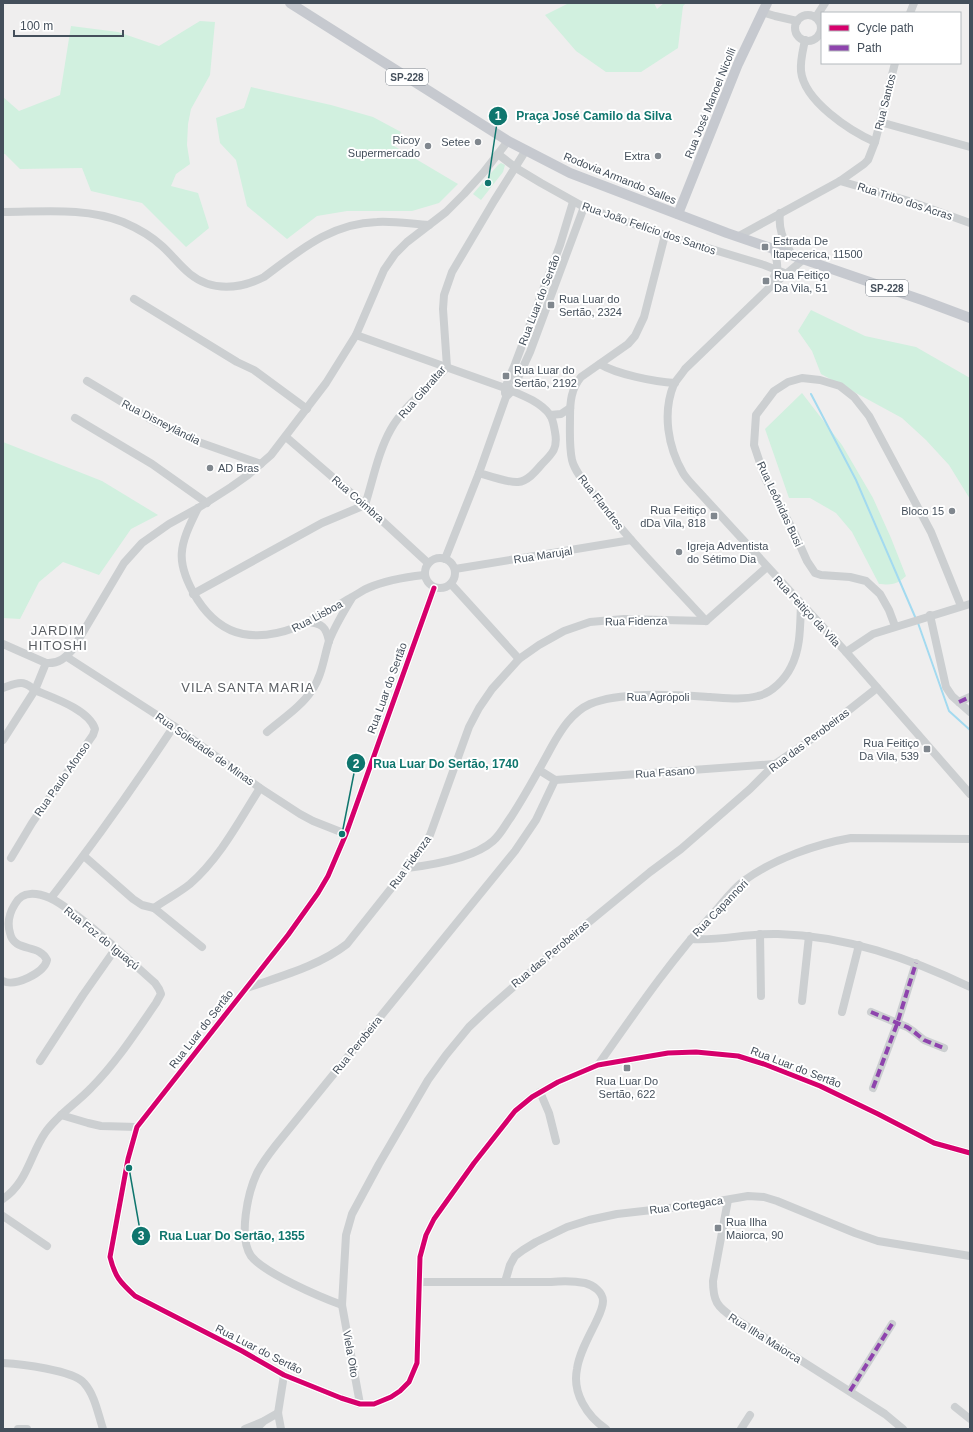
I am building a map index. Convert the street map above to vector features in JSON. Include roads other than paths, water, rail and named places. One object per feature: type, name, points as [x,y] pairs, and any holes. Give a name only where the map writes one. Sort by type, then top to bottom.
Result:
[{"type":"main road","name":"Rodovia Armando Salles","points":[[290,3],[508,141],[570,173],[804,260],[928,302],[970,318]]},
{"type":"main road","name":"Rua José Manoel Nicolli","points":[[678,214],[738,64],[764,7]]},
{"type":"street","points":[[816,17],[825,3]]},
{"type":"street","points":[[764,7],[775,16],[797,21]]},
{"type":"street","points":[[808,15],[816,17],[821,24],[821,32],[819,35],[813,40],[801,39],[796,33],[795,29],[797,21],[802,16],[808,15]]},
{"type":"street","points":[[805,40],[801,71],[803,81],[812,96],[845,126],[875,142]]},
{"type":"street","name":"Rua Santos","points":[[739,236],[840,181],[868,160],[875,142],[895,64]]},
{"type":"street","points":[[880,122],[970,147]]},
{"type":"street","points":[[3,644],[46,663],[53,664],[60,662],[67,657],[73,649],[121,569],[133,552],[150,536],[198,508],[261,464],[286,437],[326,383],[356,335],[364,313],[395,254],[407,242],[446,212],[464,194],[483,173],[508,141]]},
{"type":"street","name":"Rua Gibraltar","points":[[365,505],[385,440],[392,428],[402,414],[447,368],[443,309],[444,294],[452,272],[526,150]]},
{"type":"street","name":"Rua João Felício dos Santos","points":[[498,154],[516,168],[584,207],[664,235],[787,274]]},
{"type":"street","name":"Rua Tribo dos Acras","points":[[840,181],[909,201],[970,223]]},
{"type":"street","name":"Rua Luar do Sertão","points":[[445,559],[479,473],[506,397],[530,352],[557,265],[573,202]]},
{"type":"street","name":"Rua Luar do Sertão","points":[[557,265],[584,207]]},
{"type":"street","points":[[3,212],[89,213],[124,222],[148,235],[162,246],[191,275],[201,282],[215,287],[228,288],[248,284],[264,277],[312,242],[330,232],[350,226],[377,222],[429,225]]},
{"type":"street","points":[[780,213],[779,224],[782,237],[792,255]]},
{"type":"street","name":"Rua Flandres","points":[[664,235],[640,328],[628,344],[581,377],[576,383],[571,394],[570,441],[572,459],[576,469],[605,509],[631,540],[706,620]]},
{"type":"street","points":[[774,248],[778,271]]},
{"type":"street","name":"Rua Feitiço da Vila","points":[[804,260],[768,289],[685,369],[675,384],[668,404],[667,419],[670,440],[674,453],[684,474],[699,492],[846,652],[970,794]]},
{"type":"street","name":"Rua Feitiço da Vila","points":[[768,289],[778,271]]},
{"type":"street","points":[[134,299],[237,362],[254,370],[307,409]]},
{"type":"street","points":[[356,335],[509,390],[538,404],[550,415],[553,422],[556,444],[550,456],[530,477],[524,481],[515,482],[479,473]]},
{"type":"street","points":[[600,364],[610,369],[628,374],[675,384]]},
{"type":"street","name":"Rua Leônidas Busi","points":[[895,626],[889,610],[880,594],[866,581],[850,577],[821,575],[815,573],[806,561],[794,532],[765,478],[754,446],[756,415],[774,391],[788,382],[802,378],[820,380],[840,386],[854,397],[869,416],[930,532],[961,606]]},
{"type":"street","name":"Rua Disneylândia","points":[[86,381],[152,420],[190,439],[261,464]]},
{"type":"street","points":[[550,415],[561,414],[570,408]]},
{"type":"street","points":[[75,418],[152,464],[207,502]]},
{"type":"street","name":"Rua Coimbra","points":[[286,437],[365,505],[428,563]]},
{"type":"street","points":[[556,444],[563,444],[570,441]]},
{"type":"street","points":[[193,594],[322,523],[365,505]]},
{"type":"street","name":"Rua Lisboa","points":[[198,508],[186,534],[181,550],[183,572],[193,594],[202,608],[212,619],[222,626],[238,633],[260,636],[277,634],[306,622],[367,588],[402,578],[424,575]]},
{"type":"street","name":"Rua Marujal","points":[[455,569],[631,540]]},
{"type":"street","points":[[433,559],[445,559],[451,563],[455,569],[455,576],[451,584],[443,588],[434,588],[428,583],[424,575],[425,569],[428,563],[433,559]]},
{"type":"street","points":[[706,620],[767,567]]},
{"type":"street","points":[[451,584],[518,659]]},
{"type":"street","name":"Rua Luar do Sertão","points":[[434,588],[346,834],[328,876],[288,936],[137,1127],[128,1159],[110,1257],[114,1272],[121,1282],[135,1296],[242,1351],[284,1375],[360,1404],[374,1404],[391,1397],[400,1391],[409,1382],[417,1363],[420,1257],[426,1235],[434,1219],[515,1111],[532,1097],[558,1082],[598,1065],[668,1053],[696,1052],[738,1056],[764,1064],[820,1086],[934,1143],[970,1153]]},
{"type":"street","points":[[267,732],[292,712],[312,691],[325,658],[329,641],[342,614],[353,597]]},
{"type":"street","name":"Rua Agrópoli","points":[[407,868],[427,866],[475,852],[492,842],[522,801],[560,733],[570,719],[589,705],[601,700],[638,695],[741,699],[759,696],[769,692],[780,683],[791,667],[799,643],[801,604]]},
{"type":"street","points":[[846,652],[873,634],[930,615],[970,604]]},
{"type":"street","points":[[930,615],[945,683],[952,696],[970,712]]},
{"type":"street","name":"Rua Fidenza","points":[[246,988],[307,966],[336,953],[347,944],[420,852],[430,835],[469,727],[479,708],[492,689],[518,659],[564,631],[590,622],[624,619],[706,620]]},
{"type":"street","points":[[306,622],[318,623],[324,627],[329,641]]},
{"type":"street","name":"Rua Soledade de Minas","points":[[67,657],[174,726],[260,788],[300,814],[313,821],[346,834]]},
{"type":"street","points":[[3,740],[31,687],[46,663]]},
{"type":"street","points":[[3,688],[11,684],[20,683],[31,687]]},
{"type":"street","name":"Rua Paulo Afonso","points":[[11,858],[32,822],[93,735],[95,729],[91,721],[76,710],[65,703],[31,687]]},
{"type":"street","name":"Rua das Perobeiras","points":[[342,1305],[346,1235],[352,1214],[428,1080],[469,1027],[504,993],[687,844],[750,789],[775,764],[816,736],[877,688]]},
{"type":"street","points":[[959,702],[970,697]]},
{"type":"street","points":[[51,898],[84,856],[146,769],[174,726]]},
{"type":"street","name":"Rua Fasano","points":[[555,780],[775,764]]},
{"type":"street","points":[[539,770],[555,780]]},
{"type":"street","name":"Rua Perobeira","points":[[342,1305],[293,1283],[261,1265],[250,1255],[246,1245],[246,1220],[247,1207],[253,1182],[261,1166],[276,1145],[515,851],[536,820],[555,780]]},
{"type":"street","points":[[154,908],[188,885],[199,875],[226,842],[260,788]]},
{"type":"street","name":"Rua Capannori","points":[[598,1065],[691,939],[740,884],[764,868],[783,859],[851,838],[970,839]]},
{"type":"street","points":[[84,856],[133,899],[142,905],[154,908],[202,947]]},
{"type":"street","name":"Rua Foz do Iguaçú","points":[[3,981],[14,983],[22,981],[39,971],[46,964],[47,960],[42,953],[38,950],[20,946],[14,942],[10,934],[9,921],[11,910],[17,900],[22,896],[31,893],[51,898],[85,922],[116,948],[160,989],[161,994],[156,1003],[109,1068],[90,1089],[61,1115]]},
{"type":"street","points":[[760,934],[760,996]]},
{"type":"street","points":[[691,939],[714,939],[760,934],[809,936],[888,953],[916,963],[970,987]]},
{"type":"street","points":[[802,1001],[809,936]]},
{"type":"street","points":[[842,1012],[859,946]]},
{"type":"street","points":[[40,1061],[82,995],[116,948]]},
{"type":"street","points":[[873,1088],[897,1024],[916,963]]},
{"type":"street","points":[[871,1012],[913,1031],[924,1040],[944,1048]]},
{"type":"street","points":[[540,1092],[549,1113],[556,1141]]},
{"type":"street","points":[[3,1199],[9,1195],[18,1184],[45,1132],[61,1115],[101,1126],[137,1127]]},
{"type":"street","name":"Rua Cortegaca","points":[[505,1282],[510,1265],[515,1256],[536,1242],[568,1227],[589,1220],[617,1214],[728,1200],[748,1196],[764,1197],[878,1241],[970,1256]]},
{"type":"street","name":"Rua Ilha Maiorca","points":[[728,1200],[713,1280],[713,1293],[717,1304],[728,1314],[885,1414],[903,1429]]},
{"type":"street","points":[[3,1216],[47,1246]]},
{"type":"street","points":[[420,1282],[571,1281],[585,1283],[595,1288],[601,1293],[603,1300],[602,1310],[585,1345],[576,1369],[576,1385],[580,1400],[588,1413],[606,1429]]},
{"type":"street","name":"Viela Oito","points":[[342,1305],[360,1404]]},
{"type":"street","points":[[850,1391],[892,1324]]},
{"type":"street","points":[[3,1363],[33,1366],[63,1373],[81,1380],[92,1396],[103,1429]]},
{"type":"street","points":[[281,1429],[278,1413],[284,1375]]},
{"type":"street","points":[[956,1407],[970,1419]]},
{"type":"street","points":[[245,1429],[278,1413]]},
{"type":"street","points":[[741,1429],[750,1415]]},
{"type":"street","points":[[256,1429],[264,1421]]},
{"type":"street","points":[[18,1429],[27,1429]]},
{"type":"waterway","points":[[811,394],[856,480],[916,619]]},
{"type":"waterway","points":[[918,623],[949,711],[970,730]]},
{"type":"place","name":"Setee","points":[[478,142]]},
{"type":"place","name":"Ricoy Supermercado","points":[[428,146]]},
{"type":"place","name":"Extra","points":[[658,156]]},
{"type":"place","name":"Praça José Camilo da Silva","points":[[488,183]]},
{"type":"place","name":"Estrada De Itapecerica, 11500","points":[[765,247]]},
{"type":"place","name":"Rua Feitiço Da Vila, 51","points":[[766,281]]},
{"type":"place","name":"Rua Luar do Sertão, 2324","points":[[551,305]]},
{"type":"place","name":"Rua Luar do Sertão, 2192","points":[[506,376]]},
{"type":"place","name":"AD Bras","points":[[210,468]]},
{"type":"place","name":"Bloco 15","points":[[952,511]]},
{"type":"place","name":"Rua Feitiço dDa Vila, 818","points":[[714,516]]},
{"type":"place","name":"Igreja Adventista do Sétimo Dia","points":[[679,552]]},
{"type":"place","name":"Rua Feitiço Da Vila, 539","points":[[927,749]]},
{"type":"place","name":"Rua Luar Do Sertão, 1740","points":[[342,834]]},
{"type":"place","name":"Rua Luar Do Sertão, 622","points":[[627,1068]]},
{"type":"place","name":"Rua Luar Do Sertão, 1355","points":[[129,1168]]},
{"type":"place","name":"Rua Ilha Maiorca, 90","points":[[718,1228]]},
{"type":"district","name":"JARDIM HITOSHI","points":[[58,638]]},
{"type":"district","name":"VILA SANTA MARIA","points":[[248,687]]}]
